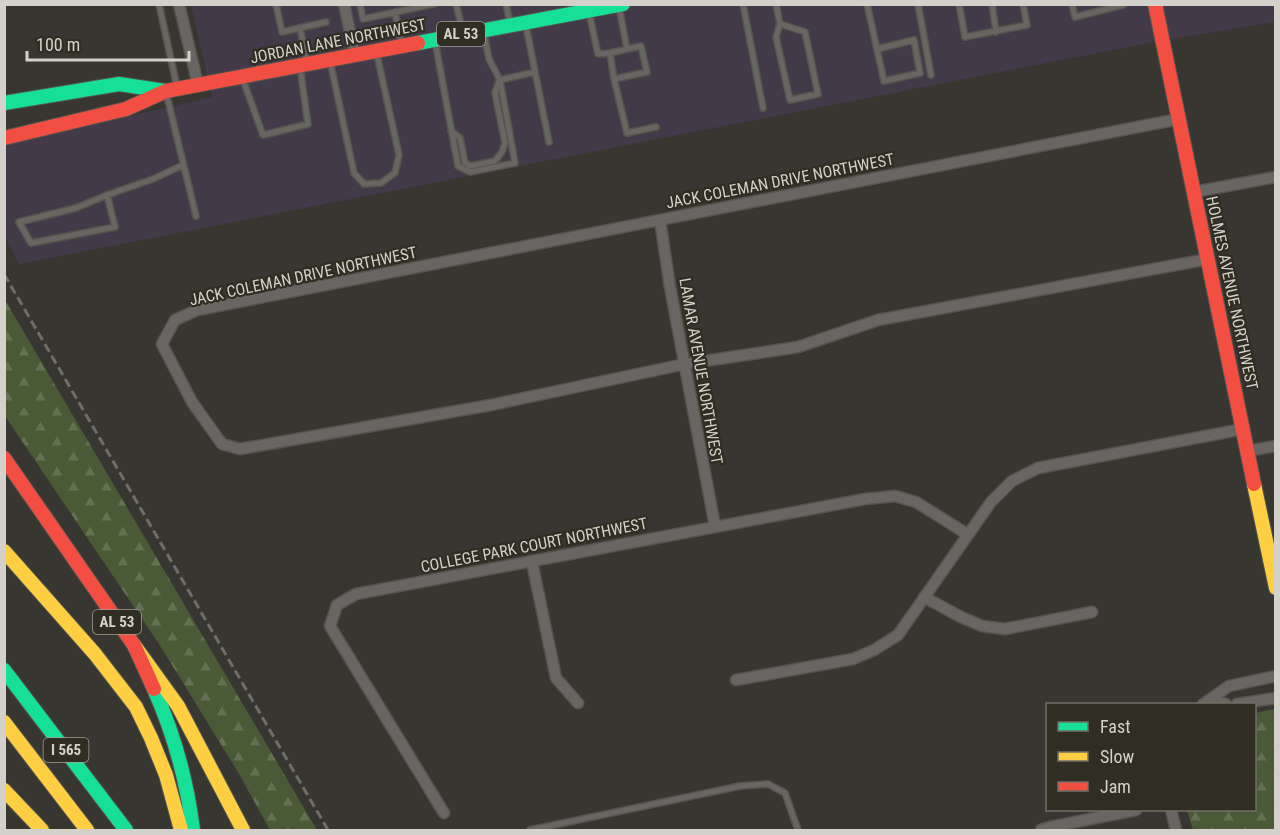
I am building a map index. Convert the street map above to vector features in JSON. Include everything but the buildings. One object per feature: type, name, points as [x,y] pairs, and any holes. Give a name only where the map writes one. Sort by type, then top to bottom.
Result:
[{"type":"main road","name":"HOLMES AVENUE NORTHWEST","points":[[1155,4],[1247,451],[1272,556],[1275,588]]},
{"type":"main road","name":"JORDAN LANE NORTHWEST","points":[[4,138],[126,109],[171,90],[525,24],[551,15],[621,5]]},
{"type":"main road","name":"JORDAN LANE NORTHWEST","points":[[4,103],[119,84],[171,90]]},
{"type":"main road","name":"AL 53","points":[[4,458],[134,645],[164,711],[181,761],[193,831]]},
{"type":"main road","points":[[4,551],[95,654],[136,707],[170,787],[181,831]]},
{"type":"main road","points":[[134,645],[178,706],[243,831]]},
{"type":"main road","name":"I 565","points":[[4,670],[126,831]]},
{"type":"main road","name":"I 565","points":[[4,722],[87,831]]},
{"type":"main road","points":[[4,790],[42,831]]},
{"type":"street","points":[[179,4],[198,85]]},
{"type":"street","points":[[344,4],[355,55]]},
{"type":"street","name":"JACK COLEMAN DRIVE NORTHWEST","points":[[1179,119],[197,310],[175,320],[162,345],[192,402],[222,444],[240,449],[491,405],[685,364],[798,347],[878,320],[1208,259]]},
{"type":"street","points":[[1194,192],[1275,177]]},
{"type":"street","name":"LAMAR AVENUE NORTHWEST","points":[[660,220],[670,287],[715,526]]},
{"type":"street","points":[[736,680],[854,659],[898,635],[991,502],[1012,481],[1038,468],[1243,429]]},
{"type":"street","points":[[1247,451],[1275,446]]},
{"type":"street","name":"COLLEGE PARK COURT NORTHWEST","points":[[444,813],[330,626],[337,605],[356,594],[715,526],[865,499],[895,496],[916,502],[968,534]]},
{"type":"street","points":[[532,562],[556,678],[578,703]]},
{"type":"street","points":[[924,597],[982,627],[1005,629],[1092,612]]},
{"type":"street","points":[[1207,702],[1229,686],[1275,675]]},
{"type":"street","points":[[1248,703],[1275,698]]},
{"type":"street","points":[[1041,831],[1050,827],[1131,811]]},
{"type":"street","points":[[1171,811],[1176,831]]},
{"type":"lane","points":[[159,4],[183,165],[196,216]]},
{"type":"lane","points":[[276,4],[282,32],[326,22]]},
{"type":"lane","points":[[360,4],[363,19],[434,4]]},
{"type":"lane","points":[[456,4],[463,34]]},
{"type":"lane","points":[[506,4],[511,26]]},
{"type":"lane","points":[[743,4],[764,108]]},
{"type":"lane","points":[[777,4],[780,24],[776,37],[790,100],[818,94],[805,32],[780,24]]},
{"type":"lane","points":[[867,4],[884,81],[920,73],[914,40],[877,49]]},
{"type":"lane","points":[[918,4],[931,75]]},
{"type":"lane","points":[[959,4],[965,37],[1027,25],[1023,4]]},
{"type":"lane","points":[[992,4],[996,32]]},
{"type":"lane","points":[[1072,4],[1075,17],[1125,5]]},
{"type":"lane","points":[[621,5],[627,49]]},
{"type":"lane","points":[[589,11],[598,54],[641,46],[647,72],[614,79]]},
{"type":"lane","points":[[395,12],[401,46]]},
{"type":"lane","points":[[525,24],[549,142]]},
{"type":"lane","points":[[242,77],[263,135],[308,124],[300,28]]},
{"type":"lane","points":[[435,39],[458,166],[470,172],[515,163],[500,80],[489,59],[483,31]]},
{"type":"lane","points":[[330,60],[354,173],[364,184],[381,183],[395,173],[399,155],[376,50]]},
{"type":"lane","points":[[609,52],[627,133],[656,128]]},
{"type":"lane","points":[[500,80],[535,72]]},
{"type":"lane","points":[[452,131],[460,138],[465,163],[470,166],[495,160],[506,143],[495,93],[500,80]]},
{"type":"lane","points":[[107,195],[115,227],[31,243],[19,222],[76,208],[107,195],[153,179],[183,165]]},
{"type":"lane","points":[[530,831],[740,786],[768,784],[785,793],[798,831]]},
{"type":"shaded area","points":[[191,5],[1275,5],[1275,22],[1149,43],[19,264],[5,236],[5,145],[212,97]]},
{"type":"green space","points":[[4,300],[317,830],[270,830],[238,772],[159,644],[5,416]]},
{"type":"green space","points":[[1275,709],[1275,830],[1193,830],[1187,811],[1256,811],[1256,713]]},
{"type":"railway","points":[[4,274],[328,830]]},
{"type":"traffic: fast","points":[[418,43],[623,4]]},
{"type":"traffic: fast","points":[[4,103],[119,84],[165,91]]},
{"type":"traffic: fast","points":[[4,670],[126,830]]},
{"type":"traffic: fast","points":[[154,689],[179,758],[193,830]]},
{"type":"traffic: slow","points":[[1254,484],[1276,588]]},
{"type":"traffic: slow","points":[[4,551],[95,654],[136,707],[166,775],[181,830]]},
{"type":"traffic: slow","points":[[134,645],[178,706],[243,830]]},
{"type":"traffic: slow","points":[[4,722],[87,830]]},
{"type":"traffic: slow","points":[[4,790],[42,830]]},
{"type":"traffic: jam","points":[[1155,4],[1254,484]]},
{"type":"traffic: jam","points":[[4,138],[126,109],[166,91],[418,43]]},
{"type":"traffic: jam","points":[[4,458],[134,645],[154,689]]}]
